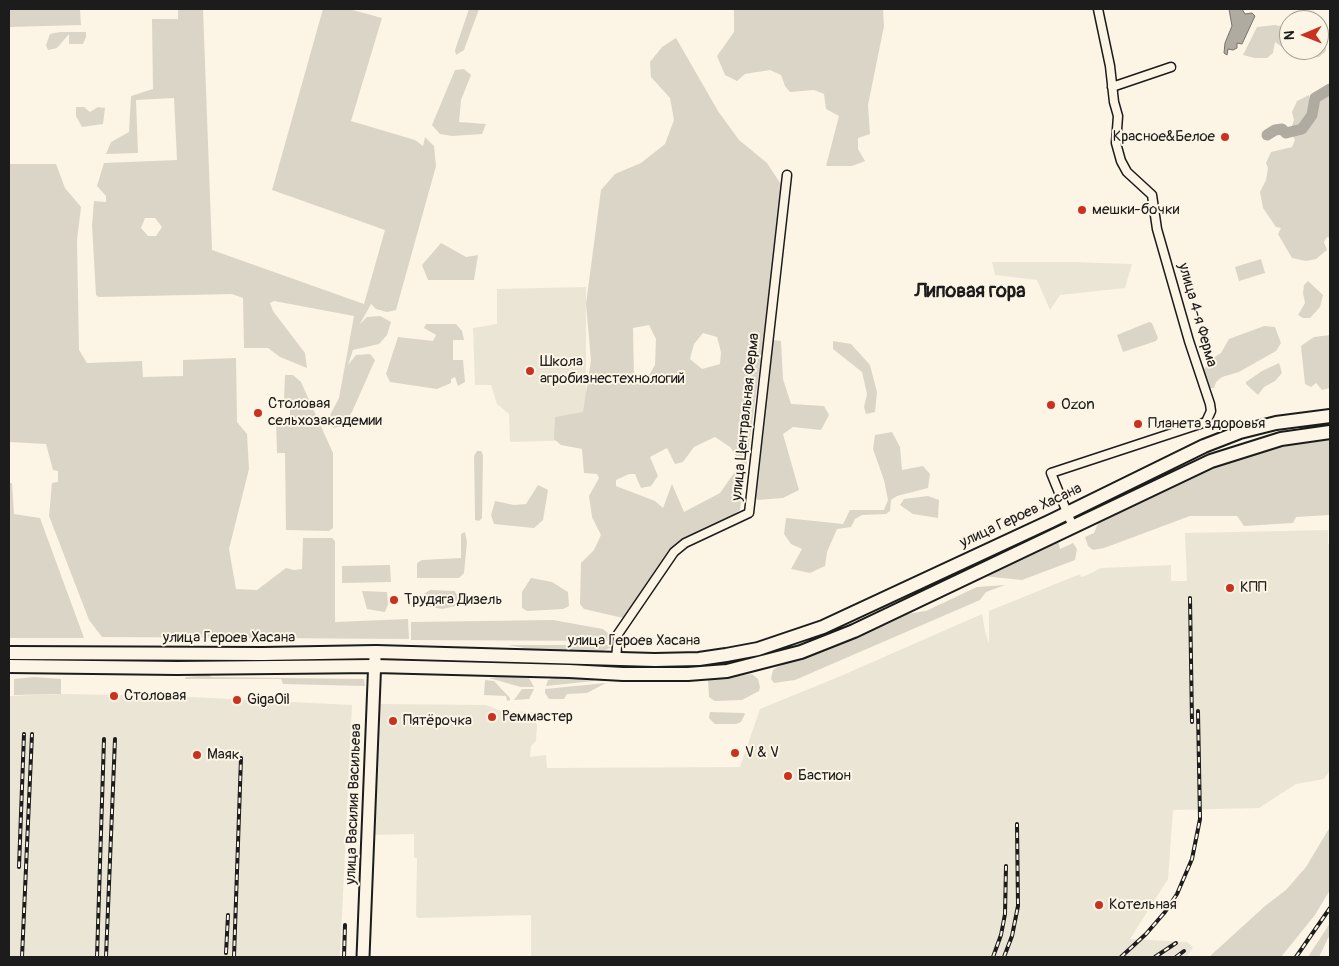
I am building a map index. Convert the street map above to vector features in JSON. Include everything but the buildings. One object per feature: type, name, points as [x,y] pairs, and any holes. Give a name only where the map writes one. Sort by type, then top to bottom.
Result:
[{"type":"main road","name":"улица Героев Хасана","points":[[9,654],[376,652],[616,660],[699,659],[758,649],[798,636],[848,616],[1066,513],[1161,465],[1222,439],[1276,423],[1330,416]]},
{"type":"main road","name":"улица Героев Хасана","points":[[9,666],[177,668],[375,666],[570,670],[623,674],[688,674],[736,669],[801,652],[827,643],[1211,461],[1281,439],[1330,432]]},
{"type":"main road","name":"улица Василия Васильева","points":[[363,957],[376,652]]},
{"type":"street","name":"улица 4-я Ферма","points":[[1073,527],[1051,473],[1206,422],[1211,411],[1188,341],[1157,229],[1152,195],[1127,172],[1121,161],[1116,144],[1119,123],[1098,9]]},
{"type":"street","points":[[1112,87],[1171,67]]},
{"type":"street","name":"улица Центральная Ферма","points":[[616,660],[618,634],[674,552],[685,543],[749,513],[787,175]]},
{"type":"shaded area","points":[[9,9],[80,9],[81,25],[9,27]]},
{"type":"shaded area","points":[[178,9],[203,9],[212,250],[364,304],[385,230],[272,190],[323,9],[349,9],[382,18],[351,121],[415,140],[423,146],[425,137],[434,146],[436,166],[396,310],[387,312],[376,309],[371,304],[360,324],[367,317],[380,316],[391,322],[387,335],[379,344],[353,350],[348,365],[356,355],[370,354],[375,360],[352,412],[342,426],[333,428],[328,419],[339,398],[354,316],[274,301],[270,303],[273,311],[305,353],[307,368],[280,357],[268,348],[244,348],[243,298],[232,294],[99,297],[96,295],[92,225],[94,201],[106,202],[106,196],[97,186],[104,163],[177,160],[174,98],[136,100],[138,153],[106,154],[111,142],[129,132],[131,96],[153,89],[152,19],[178,19]],"holes":[[[145,218],[155,218],[162,227],[156,236],[148,236],[141,228]]]},
{"type":"shaded area","points":[[469,9],[479,9],[464,50],[456,55],[455,50]]},
{"type":"shaded area","points":[[734,9],[883,9],[884,26],[868,105],[870,134],[858,138],[858,149],[865,161],[852,166],[826,166],[839,116],[826,109],[824,94],[814,90],[790,92],[785,86],[781,75],[770,70],[745,74],[737,81],[725,75],[717,56],[734,32]]},
{"type":"shaded area","points":[[1229,9],[1242,9],[1245,14],[1252,13],[1255,16],[1242,44],[1237,43],[1237,48],[1233,50],[1228,49],[1227,55],[1224,53],[1225,43],[1232,26]]},
{"type":"shaded area","points":[[1279,26],[1279,45],[1275,42],[1273,53],[1267,58],[1243,55],[1257,27]]},
{"type":"shaded area","points":[[86,32],[86,37],[83,44],[69,44],[69,34],[57,48],[48,50],[46,45],[50,34]]},
{"type":"shaded area","points":[[676,38],[718,111],[739,140],[767,163],[782,186],[776,249],[740,510],[674,552],[623,618],[584,609],[580,604],[581,563],[594,550],[601,535],[592,517],[589,496],[599,478],[597,474],[584,473],[582,449],[561,445],[554,439],[555,417],[583,412],[591,360],[586,304],[601,190],[615,174],[641,163],[665,144],[674,120],[670,98],[651,77],[650,62],[662,47]],"holes":[[[649,325],[656,339],[655,365],[644,384],[634,377],[633,328]],[[703,333],[717,337],[721,352],[720,364],[702,369],[690,359],[694,344]],[[715,437],[730,447],[741,463],[720,493],[684,512],[672,484],[663,508],[655,501],[616,486],[616,480],[629,474],[635,474],[641,488],[651,486],[658,476],[650,457],[667,448],[675,464],[683,462],[694,447]]]},
{"type":"shaded area","points":[[464,69],[471,75],[461,100],[459,122],[486,124],[482,134],[452,136],[440,134],[432,125],[455,70]]},
{"type":"shaded area","points":[[1330,94],[1330,238],[1327,237],[1324,242],[1327,250],[1316,259],[1306,261],[1292,258],[1278,234],[1281,228],[1276,227],[1263,208],[1260,192],[1266,180],[1268,168],[1266,163],[1271,152],[1292,147],[1295,140],[1290,131],[1294,120],[1292,112],[1297,101],[1309,95],[1311,111],[1317,101]]},
{"type":"shaded area","points":[[76,107],[84,107],[90,112],[98,107],[105,108],[103,124],[82,127],[76,116]]},
{"type":"shaded area","points":[[9,164],[56,164],[65,188],[81,207],[77,240],[79,350],[87,363],[142,361],[143,377],[183,376],[183,360],[236,358],[237,422],[247,434],[249,469],[229,549],[236,589],[257,590],[286,568],[302,569],[303,538],[332,538],[335,541],[335,622],[408,619],[409,639],[102,637],[89,620],[49,516],[52,483],[58,482],[58,471],[53,470],[46,444],[9,442]]},
{"type":"shaded area","points":[[441,243],[466,257],[478,255],[474,280],[428,280],[422,265]]},
{"type":"shaded area","points":[[1261,259],[1265,273],[1239,281],[1235,267]]},
{"type":"shaded area","points":[[992,262],[1132,264],[1125,288],[1060,295],[1050,310],[1037,280],[995,275]]},
{"type":"shaded area","points":[[1308,281],[1323,295],[1320,307],[1310,318],[1303,318],[1298,315],[1305,303],[1304,285]]},
{"type":"shaded area","name":"Школа агробизнестехнологий","points":[[586,287],[586,440],[510,442],[509,414],[497,404],[491,385],[475,385],[473,328],[497,324],[497,289]]},
{"type":"shaded area","points":[[1149,322],[1152,323],[1158,338],[1156,341],[1123,352],[1117,335]]},
{"type":"shaded area","points":[[426,324],[456,324],[462,331],[464,340],[453,340],[453,360],[463,360],[465,382],[458,386],[455,377],[451,379],[451,383],[437,389],[390,382],[386,374],[398,337],[433,341],[436,335],[424,328]]},
{"type":"shaded area","points":[[1264,326],[1275,327],[1281,343],[1276,351],[1239,372],[1222,377],[1216,382],[1214,388],[1208,388],[1203,371],[1210,360],[1221,353],[1229,339]]},
{"type":"shaded area","points":[[1330,335],[1330,388],[1322,390],[1316,383],[1311,387],[1305,384],[1301,346],[1314,337]]},
{"type":"shaded area","points":[[774,340],[781,341],[783,379],[791,404],[824,406],[829,415],[821,430],[793,427],[783,434],[799,490],[783,498],[757,500],[754,493],[770,342]]},
{"type":"shaded area","points":[[833,341],[851,344],[870,365],[877,392],[875,412],[866,414],[864,407],[867,394],[862,372],[833,349]]},
{"type":"shaded area","points":[[1279,363],[1282,373],[1275,381],[1264,387],[1258,395],[1246,384],[1246,382],[1262,371]]},
{"type":"shaded area","points":[[285,375],[293,375],[301,382],[333,453],[333,528],[329,531],[286,530],[285,453],[277,453],[276,418],[290,418],[290,400],[284,400]]},
{"type":"shaded area","points":[[892,432],[900,447],[902,470],[923,466],[930,474],[928,488],[897,496],[891,500],[890,511],[886,514],[862,515],[855,519],[851,527],[837,529],[827,552],[825,566],[810,573],[791,569],[802,549],[791,544],[784,534],[786,518],[843,524],[850,510],[884,510],[888,500],[884,480],[873,449],[875,435]]},
{"type":"shaded area","points":[[1330,436],[1330,515],[1296,517],[1293,523],[1244,526],[1237,516],[1190,516],[1104,548],[1093,550],[1088,546],[1085,537],[1094,533],[1098,523],[1185,478],[1273,447]]},
{"type":"shaded area","points":[[477,451],[481,451],[483,455],[482,518],[479,521],[475,520],[474,456]]},
{"type":"shaded area","points":[[9,483],[12,483],[14,514],[40,518],[84,638],[9,638]]},
{"type":"shaded area","points":[[538,485],[548,490],[543,520],[534,528],[494,524],[491,515],[495,501],[514,505],[526,504]]},
{"type":"shaded area","points":[[928,496],[939,500],[938,518],[913,514],[900,505],[904,499]]},
{"type":"shaded area","points":[[1328,530],[1328,544],[1330,545],[1330,770],[1324,779],[1296,784],[1259,808],[1173,810],[1168,879],[1130,939],[1187,942],[1193,947],[1187,957],[531,957],[531,915],[418,918],[416,916],[417,858],[414,858],[414,834],[373,835],[380,704],[486,705],[501,711],[533,712],[537,726],[536,741],[531,746],[530,757],[546,755],[547,768],[740,767],[760,709],[982,614],[989,644],[989,611],[1080,574],[1081,577],[1085,576],[1101,568],[1171,565],[1171,581],[1187,581],[1185,533]]},
{"type":"shaded area","points":[[465,532],[467,542],[464,573],[459,578],[417,578],[417,563],[422,560],[461,558],[461,534]]},
{"type":"shaded area","points":[[1058,540],[1060,549],[1073,543],[1077,549],[1075,560],[1022,580],[983,576]]},
{"type":"shaded area","points":[[390,565],[391,582],[342,583],[342,566]]},
{"type":"shaded area","points":[[531,578],[552,582],[568,592],[569,606],[563,609],[527,611],[522,608],[522,592]]},
{"type":"shaded area","points":[[1005,585],[986,592],[980,600],[795,680],[774,683],[771,679],[773,670],[777,667],[839,643],[900,615],[926,611],[977,587]]},
{"type":"shaded area","points":[[430,590],[455,591],[458,598],[456,606],[442,609],[426,606],[424,594]]},
{"type":"shaded area","points":[[362,591],[387,592],[388,604],[385,612],[367,609]]},
{"type":"shaded area","points":[[553,620],[603,629],[610,635],[611,641],[411,640],[411,622]]},
{"type":"shaded area","points":[[507,645],[610,645],[610,648],[603,651],[536,650]]},
{"type":"shaded area","points":[[752,674],[758,679],[759,691],[742,700],[715,701],[709,697],[708,680]]},
{"type":"shaded area","points":[[208,675],[212,677],[364,679],[365,686],[283,684],[281,679],[185,679],[186,677]]},
{"type":"shaded area","points":[[507,676],[529,678],[534,687],[521,687],[489,678]]},
{"type":"shaded area","points":[[34,677],[61,679],[61,694],[14,695],[14,679]]},
{"type":"shaded area","points":[[555,678],[594,678],[594,681],[546,686],[548,680]]},
{"type":"shaded area","points":[[485,680],[494,681],[510,700],[507,701],[506,696],[484,695]]},
{"type":"shaded area","points":[[606,683],[587,693],[567,694],[564,699],[549,699],[545,693],[545,689]]},
{"type":"shaded area","points":[[522,689],[534,689],[529,699],[514,700]]},
{"type":"shaded area","points":[[64,694],[169,696],[352,705],[340,957],[9,957],[9,696]]},
{"type":"shaded area","points":[[710,712],[745,714],[741,722],[736,724],[715,724],[709,718]]},
{"type":"shaded area","points":[[1330,827],[1330,890],[1315,915],[1281,957],[1209,957],[1265,906],[1286,890],[1306,867]]},
{"type":"shaded area","points":[[1330,923],[1330,934],[1319,957],[1308,957]]},
{"type":"waterway","points":[[1267,135],[1275,130],[1282,129],[1286,133],[1302,129],[1312,115],[1315,98],[1330,89]]},
{"type":"railway","points":[[1190,598],[1192,722]]},
{"type":"railway","points":[[1121,957],[1146,934],[1165,912],[1177,894],[1192,859],[1200,819],[1198,711]]},
{"type":"railway","points":[[19,867],[24,734]]},
{"type":"railway","points":[[22,957],[32,734]]},
{"type":"railway","points":[[97,957],[104,739]]},
{"type":"railway","points":[[106,957],[115,739]]},
{"type":"railway","points":[[234,957],[241,758]]},
{"type":"railway","points":[[1004,957],[1012,936],[1018,906],[1017,824]]},
{"type":"railway","points":[[993,957],[1001,935],[1005,914],[1006,866]]},
{"type":"railway","points":[[1296,957],[1330,908]]},
{"type":"railway","points":[[226,953],[228,915]]},
{"type":"railway","points":[[344,957],[345,925]]},
{"type":"railway","points":[[1155,957],[1176,943]]},
{"type":"railway","points":[[1176,957],[1184,951]]},
{"type":"place","name":"Красное&Белое","points":[[1225,137]]},
{"type":"place","name":"мешки-бочки","points":[[1082,210]]},
{"type":"place","name":"Школа агробизнестехнологий","points":[[530,371]]},
{"type":"place","name":"Ozon","points":[[1051,405]]},
{"type":"place","name":"Столовая сельхозакадемии","points":[[258,413]]},
{"type":"place","name":"Планета здоровья","points":[[1138,424]]},
{"type":"place","name":"КПП","points":[[1230,588]]},
{"type":"place","name":"Трудяга Дизель","points":[[394,600]]},
{"type":"place","name":"Столовая","points":[[114,696]]},
{"type":"place","name":"GigaOil","points":[[237,700]]},
{"type":"place","name":"Реммастер","points":[[492,717]]},
{"type":"place","name":"Пятёрочка","points":[[393,721]]},
{"type":"place","name":"V & V","points":[[735,753]]},
{"type":"place","name":"Маяк","points":[[197,755]]},
{"type":"place","name":"Бастион","points":[[788,776]]},
{"type":"place","name":"Котельная","points":[[1099,905]]},
{"type":"district","name":"Липовая гора","points":[[970,292]]}]
